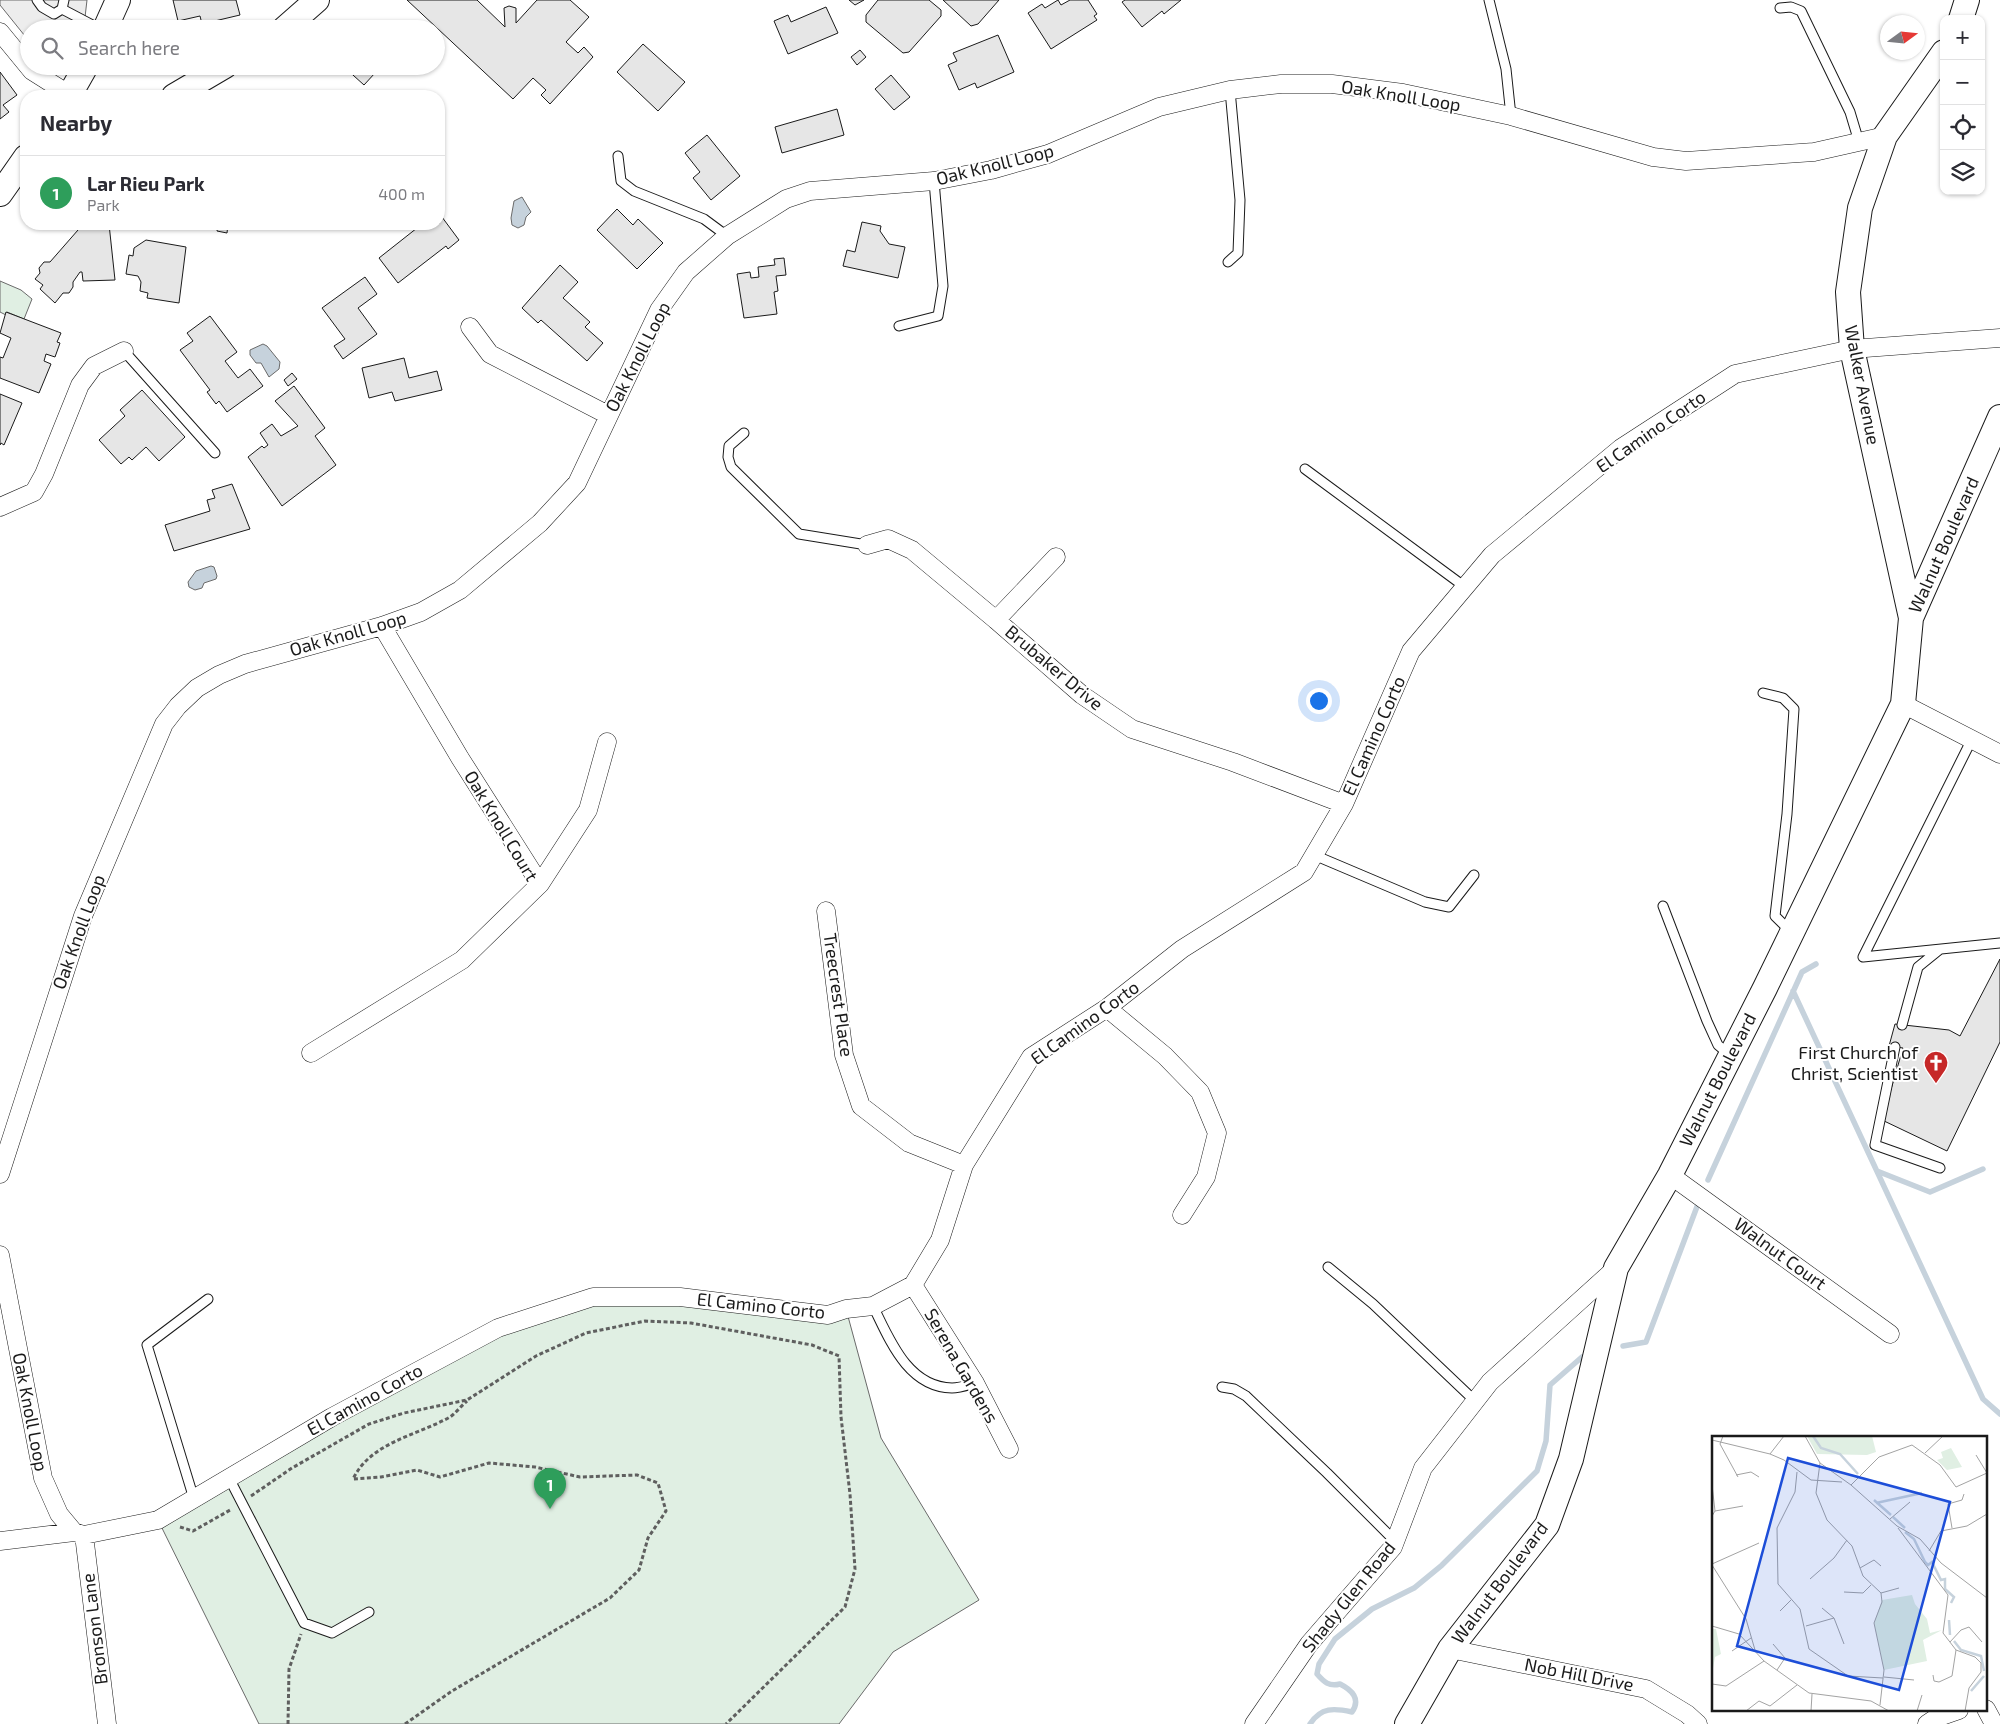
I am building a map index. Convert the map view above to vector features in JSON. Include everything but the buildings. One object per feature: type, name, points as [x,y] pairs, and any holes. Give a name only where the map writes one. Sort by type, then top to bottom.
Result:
[{"type":"street","points":[[109,20],[118,0]]},
{"type":"street","points":[[294,20],[317,0]]},
{"type":"street","points":[[1962,15],[1967,0]]},
{"type":"street","points":[[0,32],[20,56]]},
{"type":"street","name":"Walker Avenue","points":[[1911,618],[1852,348],[1848,292],[1852,249],[1860,208],[1885,136],[1940,58]]},
{"type":"street","points":[[38,75],[61,90]]},
{"type":"street","points":[[73,90],[81,75]]},
{"type":"street","points":[[184,90],[210,75]]},
{"type":"street","name":"Oak Knoll Loop","points":[[0,1174],[83,916],[164,724],[178,706],[197,688],[218,675],[245,664],[382,626],[421,612],[460,590],[540,523],[577,483],[658,310],[686,272],[727,236],[786,199],[810,191],[934,181],[992,170],[1048,154],[1159,107],[1230,90],[1281,84],[1332,84],[1403,93],[1511,116],[1653,157],[1686,161],[1814,152],[1885,136]]},
{"type":"street","points":[[0,193],[20,165]]},
{"type":"street","points":[[0,193],[20,188]]},
{"type":"street","points":[[470,327],[490,354],[608,414]]},
{"type":"street","name":"El Camino Corto","points":[[0,1541],[79,1533],[158,1520],[332,1417],[498,1328],[593,1297],[680,1297],[828,1315],[846,1309],[872,1306],[913,1285],[940,1240],[964,1165],[1031,1057],[1107,1008],[1182,949],[1304,872],[1344,804],[1411,651],[1492,555],[1621,448],[1735,374],[1852,348],[2000,338]]},
{"type":"street","points":[[0,507],[34,492],[44,474],[80,385],[94,366],[124,351]]},
{"type":"street","name":"Walnut Boulevard","points":[[1407,1724],[1450,1649],[1548,1525],[1571,1459],[1616,1268],[1670,1174],[1731,1055],[1792,934],[1903,704],[1911,618],[2000,418]]},
{"type":"street","name":"Brubaker Drive","points":[[867,545],[888,539],[912,550],[996,620],[1082,696],[1132,729],[1233,762],[1344,804]]},
{"type":"street","points":[[996,620],[1056,557]]},
{"type":"street","name":"Oak Knoll Court","points":[[311,1053],[462,960],[540,884],[460,758],[382,626]]},
{"type":"street","points":[[1903,704],[2000,754]]},
{"type":"street","points":[[540,884],[588,810],[607,742]]},
{"type":"street","name":"Treecrest Place","points":[[826,911],[844,1055],[860,1106],[909,1142],[964,1165]]},
{"type":"street","points":[[1107,1008],[1165,1056],[1200,1092],[1217,1133],[1206,1177],[1182,1215]]},
{"type":"street","name":"Walnut Court","points":[[1670,1174],[1890,1334]]},
{"type":"street","name":"Oak Knoll Loop","points":[[0,1254],[43,1478],[59,1514],[79,1533]]},
{"type":"street","name":"Shady Glen Road","points":[[1254,1724],[1309,1644],[1393,1547],[1422,1468],[1490,1382],[1616,1268]]},
{"type":"street","name":"Serena Gardens","points":[[913,1285],[975,1383],[1008,1449]]},
{"type":"street","name":"Bronson Lane","points":[[79,1533],[107,1724]]},
{"type":"street","name":"Nob Hill Drive","points":[[1450,1649],[1646,1689],[1687,1714],[1698,1724]]},
{"type":"street","points":[[1927,1724],[1936,1718],[1953,1712]]},
{"type":"street","points":[[1988,1712],[1994,1724]]},
{"type":"lane","points":[[36,0],[42,7],[54,14],[63,5],[86,20]]},
{"type":"lane","points":[[1489,0],[1506,69],[1511,116]]},
{"type":"lane","points":[[1780,8],[1791,7],[1802,11],[1850,112],[1859,142]]},
{"type":"lane","points":[[1228,262],[1238,253],[1240,200],[1230,90]]},
{"type":"lane","points":[[618,156],[621,181],[634,192],[704,219],[727,236]]},
{"type":"lane","points":[[899,326],[938,316],[943,286],[934,181]]},
{"type":"lane","points":[[124,351],[215,453]]},
{"type":"lane","points":[[744,433],[730,446],[728,458],[731,467],[799,534],[867,545]]},
{"type":"lane","points":[[1305,469],[1465,587]]},
{"type":"lane","points":[[1763,693],[1783,698],[1794,709],[1787,814],[1775,916],[1792,934]]},
{"type":"lane","points":[[1972,738],[1863,957],[2000,944]]},
{"type":"lane","points":[[1314,856],[1425,902],[1449,907],[1474,875]]},
{"type":"lane","points":[[1663,906],[1707,1021],[1718,1045],[1731,1055]]},
{"type":"lane","points":[[1902,1025],[1918,967],[1939,950]]},
{"type":"lane","points":[[1895,1047],[1875,1145],[1940,1168]]},
{"type":"lane","points":[[1328,1267],[1374,1304],[1475,1401]]},
{"type":"lane","points":[[194,1499],[147,1345],[208,1299]]},
{"type":"lane","points":[[872,1306],[905,1366],[929,1382],[951,1388],[975,1383]]},
{"type":"lane","points":[[1222,1387],[1234,1389],[1246,1396],[1395,1541]]},
{"type":"lane","points":[[229,1478],[304,1623],[332,1633],[369,1612]]},
{"type":"path","points":[[405,1724],[452,1691],[610,1598],[639,1570],[648,1538],[666,1511],[658,1483],[637,1475],[580,1477],[535,1467],[489,1464],[440,1477],[417,1470],[381,1477],[353,1479],[360,1466],[377,1451],[451,1416],[467,1400],[536,1356],[586,1333],[645,1321],[691,1323],[803,1343],[839,1356],[841,1417],[850,1494],[855,1569],[846,1607],[726,1724]]},
{"type":"path","points":[[158,1520],[193,1531],[292,1468],[369,1424],[404,1413],[467,1400]]},
{"type":"path","points":[[288,1724],[290,1669],[304,1623]]},
{"type":"green space","points":[[0,281],[21,290],[32,299],[24,319],[7,312],[6,315],[0,312]]},
{"type":"green space","points":[[593,1297],[846,1309],[881,1438],[979,1600],[893,1652],[839,1724],[259,1724],[158,1520],[498,1328]]},
{"type":"shaded area","points":[[0,0],[87,0],[85,20],[20,20],[20,30],[0,5]]},
{"type":"shaded area","points":[[522,197],[531,212],[526,217],[524,225],[518,228],[512,225],[511,218],[514,201]]},
{"type":"shaded area","points":[[263,344],[267,346],[280,362],[279,369],[269,377],[261,363],[256,363],[250,355],[250,350]]},
{"type":"shaded area","points":[[211,566],[214,567],[216,579],[204,583],[202,588],[195,590],[189,587],[188,582],[196,571]]},
{"type":"waterway","points":[[1708,1180],[1802,972],[1816,964]]},
{"type":"waterway","points":[[1793,991],[1983,1399],[2000,1414]]},
{"type":"waterway","points":[[1877,1171],[1930,1192],[1983,1169]]},
{"type":"waterway","points":[[1623,1346],[1646,1342],[1698,1204]]},
{"type":"waterway","points":[[1310,1724],[1319,1714],[1328,1710],[1352,1712],[1355,1707],[1354,1695],[1348,1689],[1340,1684],[1333,1685],[1327,1683],[1317,1674],[1319,1664],[1335,1639],[1372,1609],[1414,1588],[1442,1565],[1537,1471],[1546,1441],[1550,1385],[1582,1357]]},
{"type":"place","name":"First Church of Christ, Scientist","points":[[1936,1084]]},
{"type":"place","name":"Lar Rieu Park","points":[[550,1509]]}]
